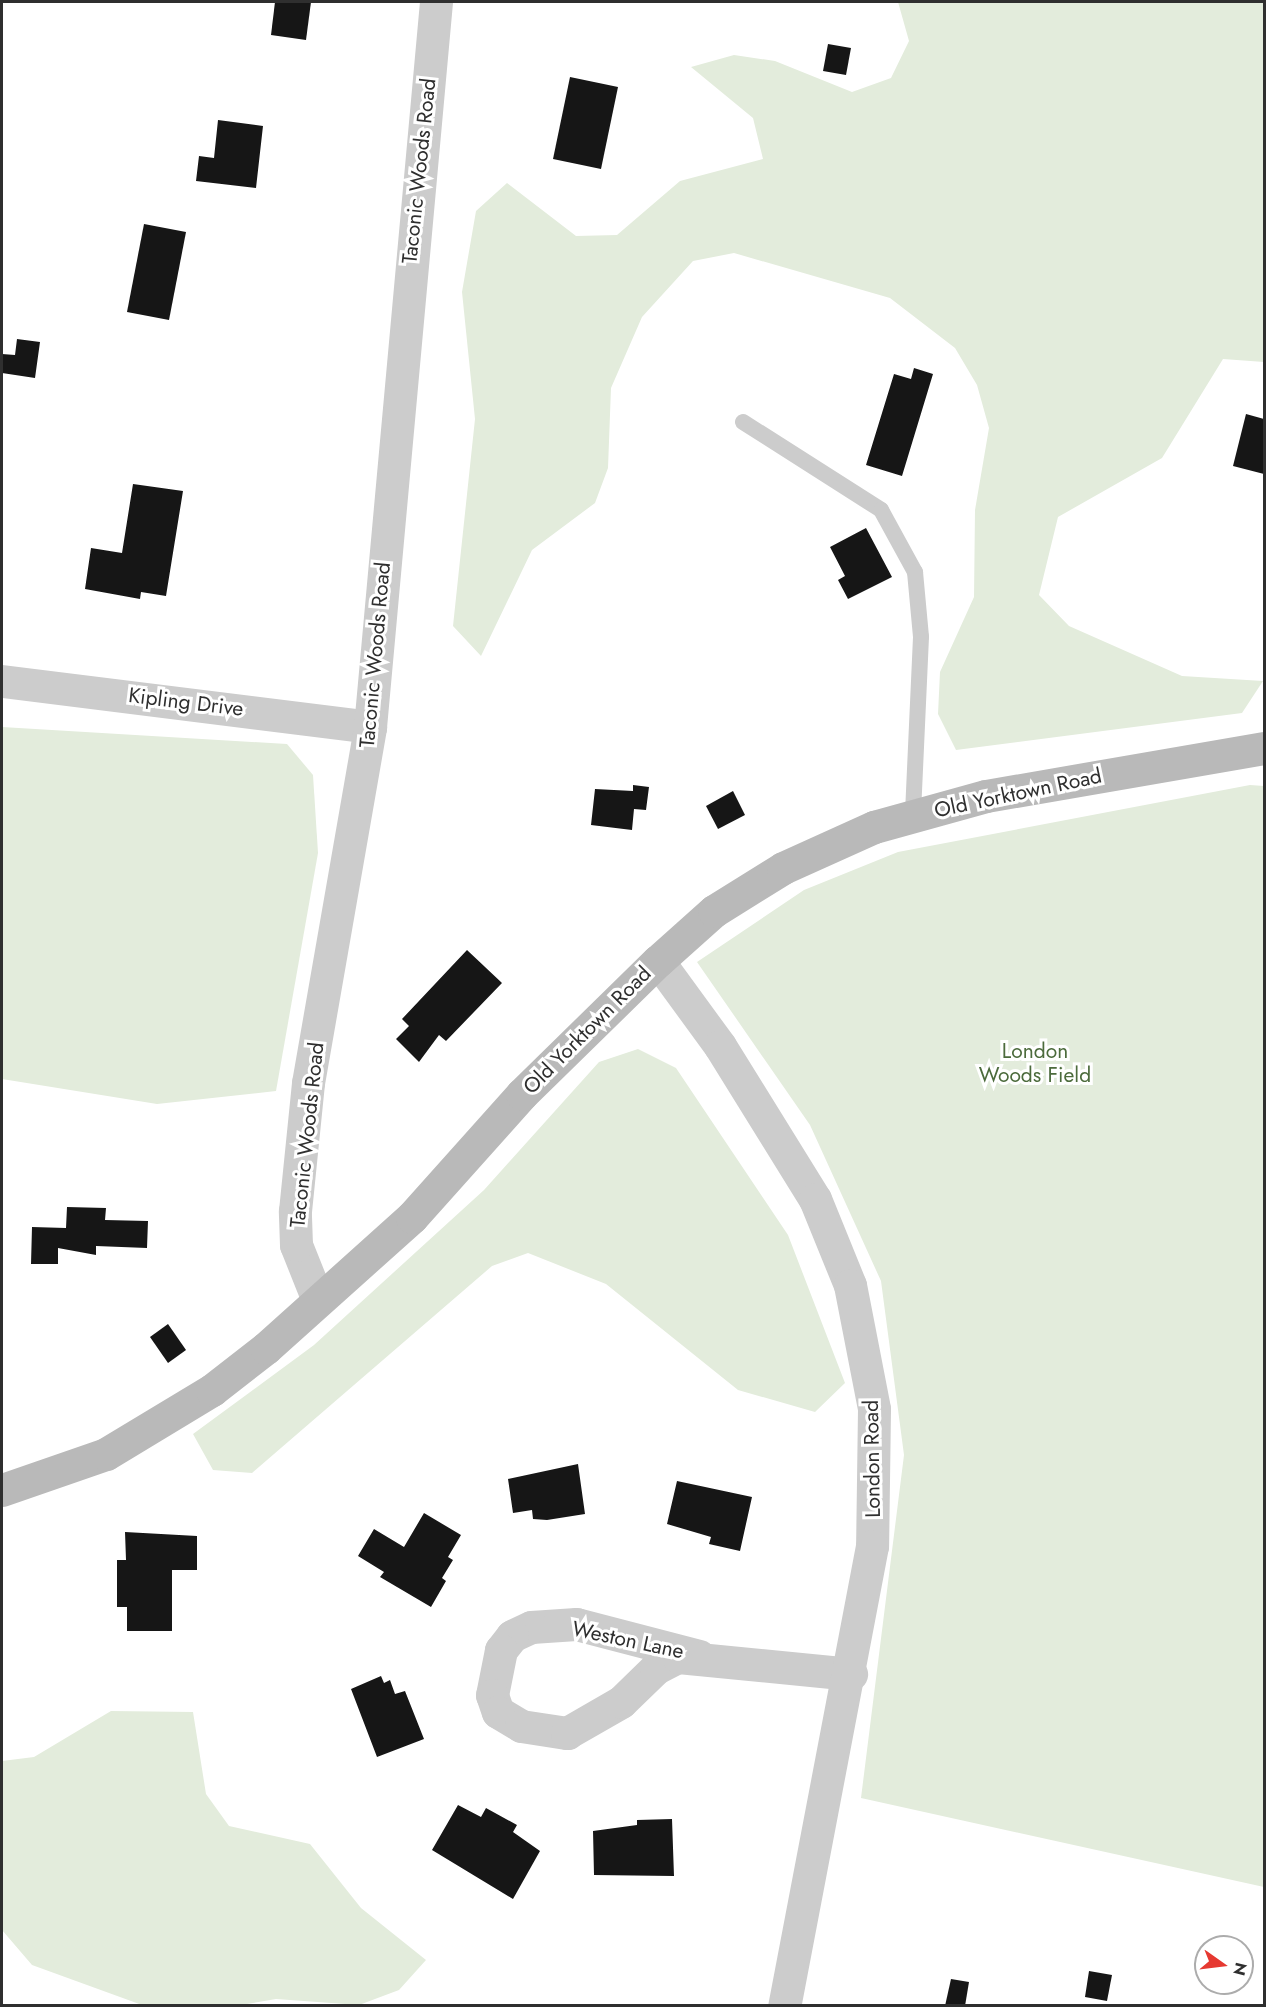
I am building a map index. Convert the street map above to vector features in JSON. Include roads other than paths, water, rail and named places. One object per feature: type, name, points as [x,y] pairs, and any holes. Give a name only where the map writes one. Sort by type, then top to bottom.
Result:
[{"type":"main road","name":"Old Yorktown Road","points":[[2,1490],[106,1454],[212,1390],[412,1216],[522,1094],[658,961],[714,910],[783,868],[835,841],[986,796],[1264,748]]},
{"type":"street","name":"Taconic Woods Road","points":[[318,1300],[296,1245],[295,1211],[308,1083],[370,727],[436,2]]},
{"type":"street","name":"Kipling Drive","points":[[2,681],[370,727]]},
{"type":"street","name":"London Road","points":[[658,961],[720,1046],[815,1199],[850,1285],[874,1409],[876,1475],[872,1546],[851,1674],[784,2006]]},
{"type":"street","name":"Weston Lane","points":[[699,1656],[678,1657],[656,1668],[621,1702],[567,1733],[521,1726],[498,1712],[492,1695],[501,1650],[512,1636],[531,1627],[576,1624],[699,1656],[851,1674]]},
{"type":"lane","points":[[743,422],[881,510],[915,572],[921,637],[913,816]]},
{"type":"park label","name":"London Woods Field","points":[[1035,1063]]}]
